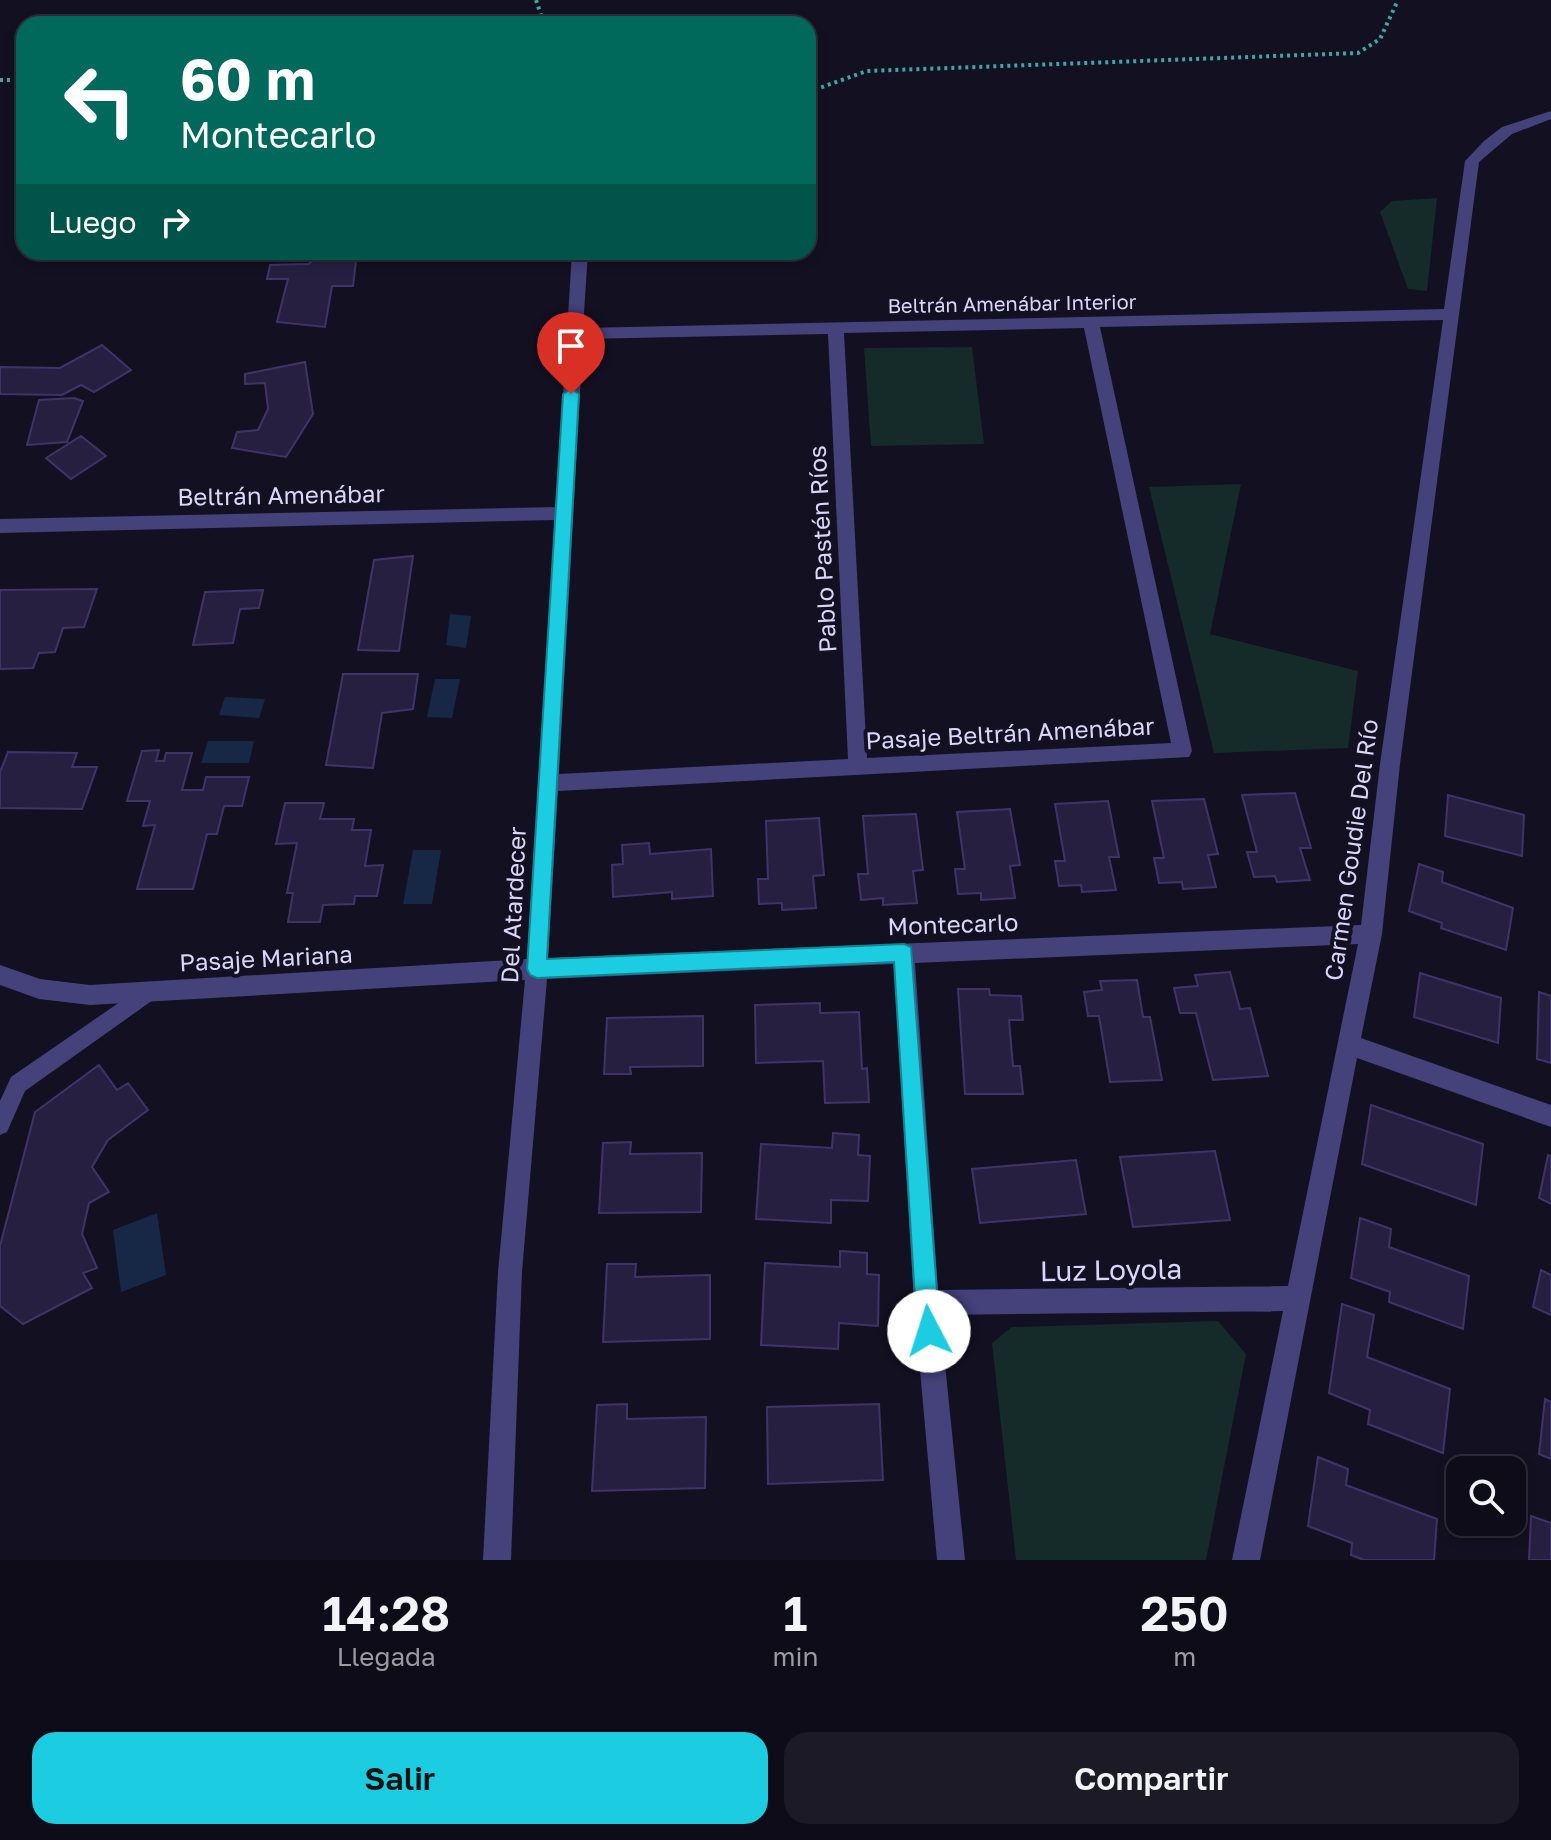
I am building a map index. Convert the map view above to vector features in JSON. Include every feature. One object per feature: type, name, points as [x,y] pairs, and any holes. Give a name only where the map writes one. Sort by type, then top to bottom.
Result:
[{"type":"street","name":"Carmen Goudie Del Río","points":[[1246,1560],[1371,934],[1390,764],[1472,161],[1489,141],[1511,127],[1551,115]]},
{"type":"street","name":"Del Atardecer","points":[[497,1560],[510,1272],[537,969],[580,260]]},
{"type":"street","name":"Beltrán Amenábar Interior","points":[[575,334],[1451,314]]},
{"type":"street","name":"Pasaje Beltrán Amenábar","points":[[546,783],[1182,751],[1091,322]]},
{"type":"street","name":"Pablo Pastén Ríos","points":[[836,328],[858,767]]},
{"type":"street","name":"Beltrán Amenábar","points":[[0,526],[564,513]]},
{"type":"street","name":"Montecarlo","points":[[537,969],[1371,934]]},
{"type":"street","points":[[904,953],[926,1303],[951,1560]]},
{"type":"street","name":"Pasaje Mariana","points":[[0,975],[10,976],[39,989],[90,995],[537,969]]},
{"type":"street","points":[[1348,1044],[1551,1116]]},
{"type":"street","name":"Luz Loyola","points":[[926,1303],[1296,1298]]},
{"type":"lane","points":[[0,1125],[18,1084],[146,993]]},
{"type":"path","points":[[816,89],[867,71],[1345,55],[1378,44],[1398,0]]},
{"type":"green space","points":[[1437,198],[1427,291],[1408,289],[1380,212],[1392,201]]},
{"type":"green space","points":[[972,347],[984,444],[871,446],[864,348]]},
{"type":"green space","points":[[1241,484],[1210,634],[1358,671],[1348,748],[1214,753],[1149,487]]},
{"type":"green space","points":[[1218,1321],[1246,1354],[1206,1560],[1016,1560],[992,1343],[1012,1327]]},
{"type":"water","points":[[450,614],[471,616],[466,648],[446,645]]},
{"type":"water","points":[[435,679],[460,679],[452,718],[427,717]]},
{"type":"water","points":[[225,697],[265,699],[259,718],[219,715]]},
{"type":"water","points":[[208,741],[254,741],[249,763],[201,763]]},
{"type":"water","points":[[413,850],[441,850],[432,904],[403,904]]},
{"type":"water","points":[[157,1213],[166,1275],[121,1292],[113,1230]]},
{"type":"building","points":[[312,260],[356,260],[353,286],[332,286],[325,327],[277,322],[288,279],[267,279],[270,265],[309,264]]},
{"type":"building","points":[[102,345],[131,370],[94,392],[81,385],[62,395],[0,394],[0,367],[60,368]]},
{"type":"building","points":[[305,362],[313,414],[286,457],[232,448],[237,432],[258,430],[268,409],[265,383],[245,384],[245,374]]},
{"type":"building","points":[[74,398],[83,401],[67,442],[27,445],[39,400]]},
{"type":"building","points":[[81,436],[106,456],[71,479],[46,458]]},
{"type":"building","points":[[413,556],[399,651],[358,650],[374,560]]},
{"type":"building","points":[[97,589],[84,627],[63,628],[55,652],[39,653],[33,668],[0,669],[0,590]]},
{"type":"building","points":[[263,590],[259,608],[240,609],[233,643],[193,645],[205,592]]},
{"type":"building","points":[[343,674],[418,674],[413,709],[382,713],[373,768],[326,765]]},
{"type":"building","points":[[159,750],[156,761],[164,761],[166,753],[192,753],[182,790],[203,790],[206,777],[249,777],[242,806],[224,806],[217,834],[207,834],[193,889],[137,889],[155,825],[143,826],[150,801],[127,801],[142,751]]},
{"type":"building","points":[[8,752],[77,753],[72,767],[97,767],[82,809],[0,808],[0,772]]},
{"type":"building","points":[[1295,793],[1311,848],[1300,848],[1310,880],[1277,882],[1275,876],[1254,877],[1247,852],[1257,852],[1242,795]]},
{"type":"building","points":[[1448,795],[1524,815],[1522,856],[1445,836]]},
{"type":"building","points":[[1204,799],[1218,854],[1208,855],[1216,887],[1183,889],[1182,882],[1159,883],[1154,858],[1164,858],[1152,801]]},
{"type":"building","points":[[1108,801],[1119,857],[1109,857],[1116,890],[1082,892],[1081,885],[1059,886],[1055,861],[1065,861],[1055,804]]},
{"type":"building","points":[[285,803],[324,803],[320,819],[354,819],[352,830],[371,830],[365,866],[383,865],[377,896],[355,896],[354,904],[323,905],[320,922],[288,922],[293,893],[287,893],[297,843],[276,844]]},
{"type":"building","points":[[1010,809],[1020,865],[1010,866],[1015,898],[981,900],[981,893],[958,894],[955,869],[965,869],[957,812]]},
{"type":"building","points":[[916,814],[923,870],[913,871],[917,903],[883,905],[883,898],[861,900],[858,874],[868,874],[863,816]]},
{"type":"building","points":[[819,818],[824,875],[813,876],[816,908],[782,910],[782,903],[759,904],[758,879],[768,879],[766,821]]},
{"type":"building","points":[[649,843],[650,854],[711,849],[713,896],[672,899],[672,892],[613,897],[612,865],[623,864],[622,845]]},
{"type":"building","points":[[1419,864],[1443,872],[1442,882],[1513,908],[1506,950],[1441,928],[1442,923],[1409,911]]},
{"type":"building","points":[[1230,972],[1240,1009],[1250,1008],[1268,1076],[1213,1080],[1196,1013],[1180,1013],[1174,988],[1198,986],[1195,975]]},
{"type":"building","points":[[1420,973],[1501,998],[1498,1043],[1414,1017]]},
{"type":"building","points":[[1137,980],[1143,1017],[1150,1017],[1162,1080],[1110,1082],[1099,1016],[1088,1016],[1084,992],[1102,990],[1100,981]]},
{"type":"building","points":[[958,989],[989,989],[990,995],[1021,996],[1023,1020],[1009,1020],[1013,1066],[1020,1066],[1023,1094],[965,1094]]},
{"type":"building","points":[[1539,992],[1551,996],[1551,1063],[1537,1059]]},
{"type":"building","points":[[820,1003],[820,1013],[859,1012],[862,1069],[867,1068],[869,1102],[825,1103],[823,1061],[756,1063],[755,1005]]},
{"type":"building","points":[[703,1016],[703,1066],[630,1067],[631,1074],[604,1074],[607,1018]]},
{"type":"building","points":[[99,1065],[117,1090],[128,1083],[148,1110],[108,1140],[92,1167],[109,1192],[89,1203],[82,1234],[97,1268],[83,1273],[92,1288],[23,1324],[0,1306],[0,1246],[35,1112]]},
{"type":"building","points":[[1371,1105],[1483,1144],[1476,1205],[1362,1164]]},
{"type":"building","points":[[833,1133],[859,1135],[858,1155],[870,1156],[868,1201],[831,1200],[831,1223],[756,1219],[761,1144],[832,1148]]},
{"type":"building","points":[[631,1142],[630,1154],[702,1153],[701,1212],[599,1213],[603,1143]]},
{"type":"building","points":[[1215,1151],[1230,1220],[1133,1227],[1120,1157]]},
{"type":"building","points":[[1548,1155],[1551,1156],[1551,1204],[1539,1198]]},
{"type":"building","points":[[1076,1160],[1086,1214],[980,1223],[972,1169]]},
{"type":"building","points":[[1360,1218],[1391,1229],[1389,1247],[1469,1276],[1463,1329],[1389,1302],[1390,1292],[1351,1278]]},
{"type":"building","points":[[840,1251],[867,1253],[867,1274],[879,1275],[878,1326],[839,1323],[838,1349],[761,1345],[765,1263],[840,1267]]},
{"type":"building","points":[[607,1264],[636,1264],[635,1277],[710,1275],[710,1339],[603,1342]]},
{"type":"building","points":[[1541,1270],[1551,1275],[1551,1315],[1533,1307]]},
{"type":"building","points":[[1342,1304],[1374,1315],[1367,1357],[1450,1389],[1443,1453],[1368,1424],[1370,1410],[1329,1393]]},
{"type":"building","points":[[1545,1399],[1551,1402],[1551,1459],[1539,1454]]},
{"type":"building","points":[[627,1404],[627,1419],[706,1417],[705,1488],[592,1491],[597,1405]]},
{"type":"building","points":[[879,1404],[883,1480],[768,1484],[767,1407]]},
{"type":"building","points":[[1318,1457],[1348,1469],[1346,1485],[1437,1519],[1434,1560],[1364,1560],[1351,1555],[1352,1543],[1308,1526]]},
{"type":"building","points":[[1531,1516],[1551,1523],[1551,1560],[1529,1560]]},
{"type":"route","points":[[571,394],[537,969],[904,953],[929,1331]]}]
